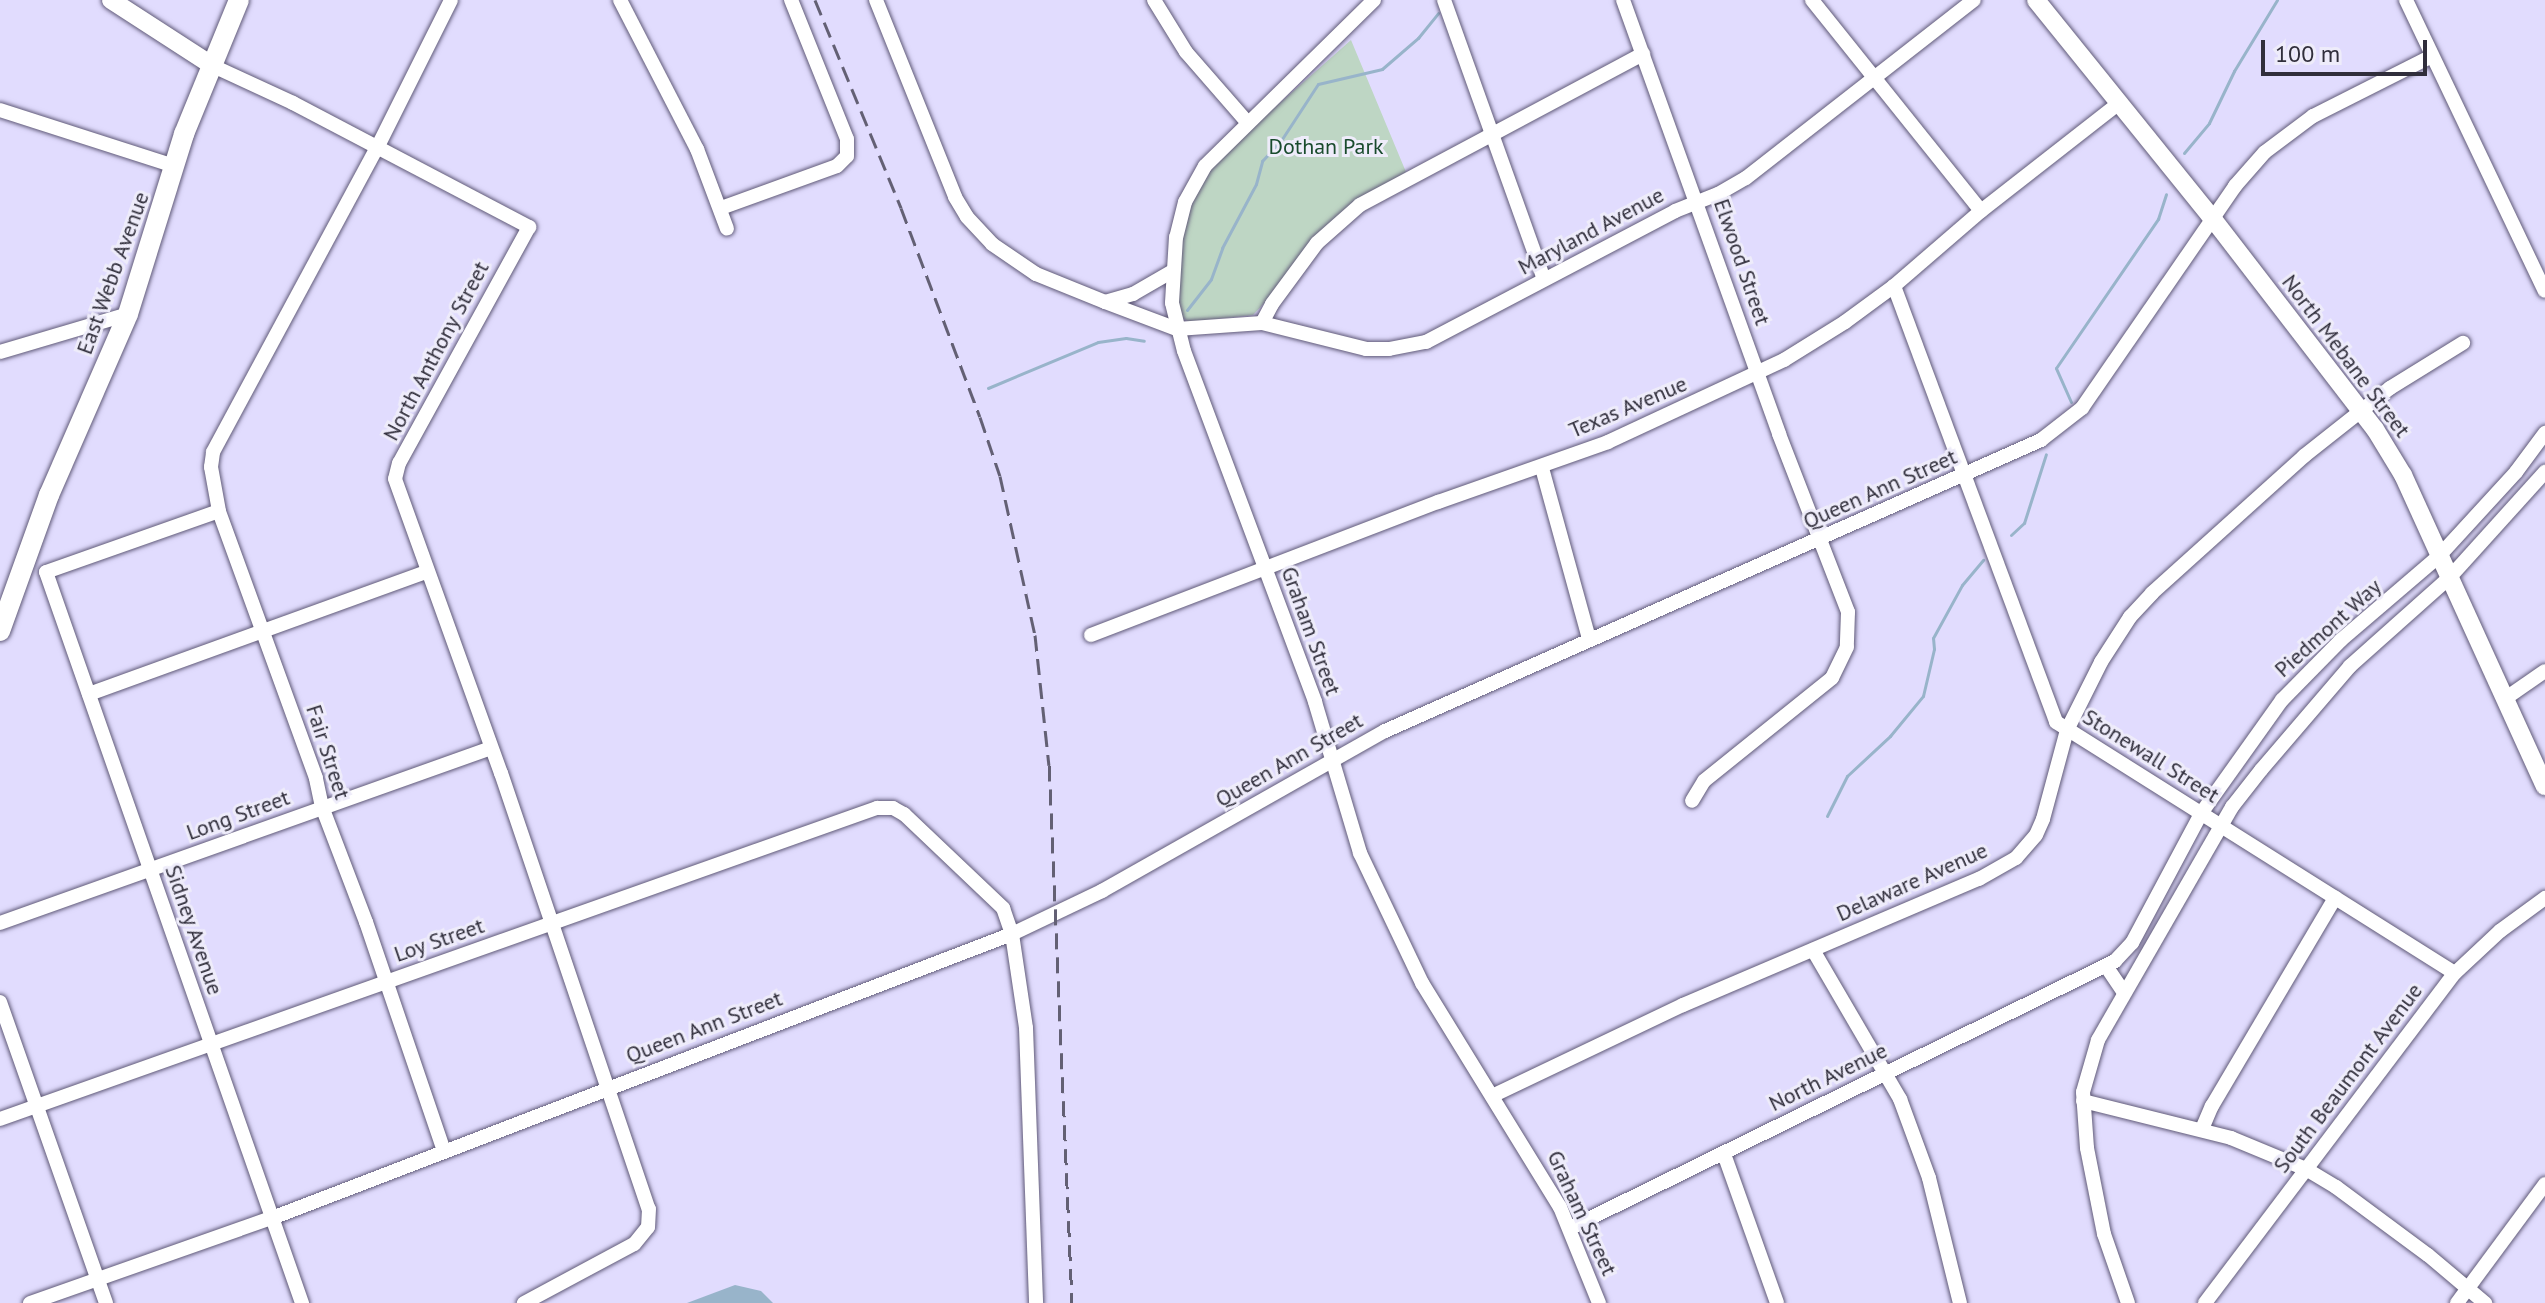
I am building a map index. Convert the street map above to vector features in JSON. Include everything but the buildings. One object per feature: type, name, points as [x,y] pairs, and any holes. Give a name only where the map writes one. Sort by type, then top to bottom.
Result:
[{"type":"highway","name":"East Webb Avenue","points":[[0,631],[24,559],[128,314],[174,166],[239,0]]},
{"type":"main road","points":[[111,0],[213,66]]},
{"type":"main road","name":"North Mebane Street","points":[[2036,0],[2361,409],[2403,475],[2545,786]]},
{"type":"street","name":"Fair Street","points":[[444,1151],[322,807],[316,778],[219,511],[211,459],[377,148],[451,0]]},
{"type":"street","points":[[620,0],[683,121],[727,229]]},
{"type":"street","points":[[721,208],[837,166],[848,150],[791,0]]},
{"type":"street","points":[[876,0],[939,159],[967,217],[992,244],[1036,274],[1177,329]]},
{"type":"street","points":[[1154,0],[1186,52],[1247,122]]},
{"type":"street","name":"Graham Street","points":[[1374,0],[1301,74],[1247,122],[1195,180],[1179,222],[1171,272],[1177,329],[1315,702],[1350,831],[1422,983],[1546,1180],[1570,1228],[1599,1303]]},
{"type":"street","points":[[1444,0],[1544,279]]},
{"type":"street","name":"Elwood Street","points":[[1623,0],[1848,612],[1849,630],[1843,658],[1832,678],[1805,703],[1704,781],[1692,801]]},
{"type":"street","points":[[1812,0],[1981,211]]},
{"type":"street","name":"Maryland Avenue","points":[[1177,329],[1262,323],[1352,347],[1400,348],[1445,333],[1766,165],[1974,0]]},
{"type":"street","points":[[2406,0],[2545,291]]},
{"type":"street","points":[[1262,323],[1305,258],[1337,222],[1372,197],[1643,54]]},
{"type":"street","name":"Queen Ann Street","points":[[30,1303],[272,1218],[1012,934],[1102,891],[1385,731],[2041,440],[2071,418],[2106,375],[2245,174],[2288,132],[2432,56]]},
{"type":"street","name":"North Anthony Street","points":[[213,66],[529,227],[396,469],[397,488],[610,1086],[649,1215],[648,1227],[634,1244],[524,1303]]},
{"type":"street","name":"Texas Avenue","points":[[1091,635],[1438,502],[1542,468],[1641,429],[1758,372],[1821,338],[1894,286],[1981,211],[2118,104]]},
{"type":"street","points":[[0,110],[174,166]]},
{"type":"street","points":[[1105,302],[1133,294],[1171,272]]},
{"type":"street","name":"Stonewall Street","points":[[1894,286],[1967,475],[2050,712],[2067,730],[2455,973]]},
{"type":"street","points":[[0,352],[128,314]]},
{"type":"street","name":"Delaware Avenue","points":[[1492,1096],[1659,1016],[1979,879],[2016,858],[2036,835],[2043,819],[2067,730],[2112,643],[2152,593],[2361,409],[2463,343]]},
{"type":"street","name":"Piedmont Way","points":[[2106,966],[2132,943],[2202,812],[2255,734],[2309,670],[2440,555],[2516,472],[2545,433]]},
{"type":"street","points":[[1542,468],[1589,639]]},
{"type":"street","name":"Piedmont Way","points":[[2128,1303],[2100,1214],[2087,1148],[2083,1101],[2092,1054],[2124,993],[2222,826],[2320,698],[2397,621],[2450,577],[2545,472]]},
{"type":"street","points":[[24,559],[46,572],[219,511]]},
{"type":"street","name":"Sidney Avenue","points":[[46,572],[302,1303]]},
{"type":"street","points":[[89,694],[426,572]]},
{"type":"street","points":[[2506,698],[2545,671]]},
{"type":"street","name":"Long Street","points":[[0,923],[491,748]]},
{"type":"street","name":"Loy Street","points":[[0,1119],[877,808],[893,808],[904,814],[1003,908],[1012,934]]},
{"type":"street","points":[[2202,1129],[2212,1106],[2335,898]]},
{"type":"street","name":"South Beaumont Avenue","points":[[2205,1303],[2455,973],[2500,931],[2545,898]]},
{"type":"street","points":[[1012,934],[1026,1028],[1036,1303]]},
{"type":"street","points":[[1813,950],[1888,1072],[1922,1155],[1960,1303]]},
{"type":"street","points":[[2106,966],[2124,993]]},
{"type":"street","name":"North Avenue","points":[[1570,1228],[2106,966]]},
{"type":"street","points":[[0,1002],[106,1303]]},
{"type":"street","points":[[2083,1101],[2202,1129],[2306,1169],[2348,1195],[2485,1303]]},
{"type":"street","points":[[1724,1154],[1777,1303]]},
{"type":"street","points":[[2457,1303],[2545,1184]]},
{"type":"green space","name":"Dothan Park","points":[[1351,40],[1406,172],[1362,199],[1253,315],[1189,322],[1179,315],[1179,246],[1193,201],[1218,158]]},
{"type":"water","points":[[735,1285],[761,1291],[773,1303],[687,1303]]},
{"type":"waterway","points":[[2184,153],[2209,123],[2234,71],[2277,0]]},
{"type":"waterway","points":[[1187,310],[1211,279],[1222,248],[1256,184],[1262,161],[1280,142],[1318,84],[1382,69],[1418,38],[1438,13]]},
{"type":"waterway","points":[[2071,402],[2056,368],[2158,219],[2166,194]]},
{"type":"waterway","points":[[988,388],[1098,342],[1126,338],[1144,341]]},
{"type":"waterway","points":[[2011,535],[2024,523],[2046,454]]},
{"type":"waterway","points":[[1827,816],[1847,776],[1890,736],[1923,696],[1934,649],[1933,638],[1962,585],[1983,560]]},
{"type":"railway","points":[[815,0],[901,208],[980,417],[1000,476],[1035,635],[1049,765],[1072,1303]]}]
